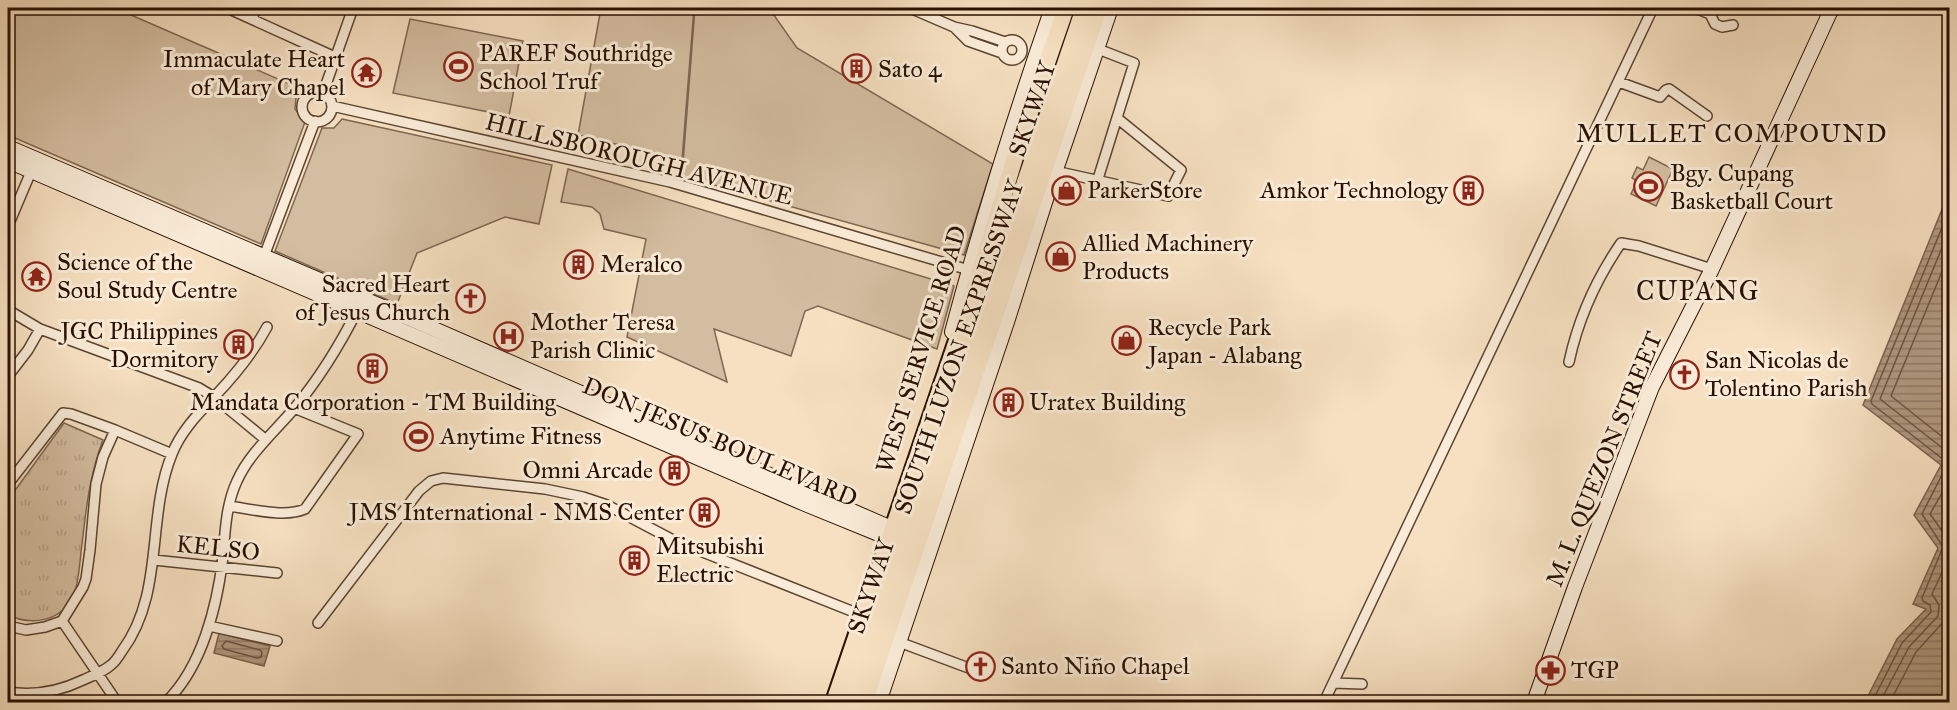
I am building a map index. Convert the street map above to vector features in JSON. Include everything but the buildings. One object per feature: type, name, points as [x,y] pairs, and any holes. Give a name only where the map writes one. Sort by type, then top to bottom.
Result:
[{"type":"highway","points":[[832,702],[981,270],[1019,144],[1066,8]]},
{"type":"highway","name":"SOUTH LUZON EXPRESSWAY","points":[[844,702],[1077,8]]},
{"type":"highway","name":"SKYWAY","points":[[849,702],[1084,8]]},
{"type":"highway","name":"SKYWAY","points":[[856,702],[1092,8]]},
{"type":"highway","name":"SOUTH LUZON EXPRESSWAY","points":[[864,702],[1099,8]]},
{"type":"highway","points":[[873,702],[1109,8]]},
{"type":"main road","name":"WEST SERVICE ROAD","points":[[832,702],[859,614],[945,361],[1028,55],[1052,8]]},
{"type":"main road","points":[[879,702],[1007,322],[1055,171],[1098,50],[1109,8]]},
{"type":"main road","name":"M. L. QUEZON STREET","points":[[1534,702],[1575,586],[1652,387],[1712,269],[1832,8]]},
{"type":"main road","name":"DON JESUS BOULEVARD","points":[[8,147],[33,166]]},
{"type":"main road","name":"DON JESUS BOULEVARD","points":[[8,161],[33,166],[79,185],[887,532]]},
{"type":"street","points":[[227,8],[335,57]]},
{"type":"street","points":[[252,19],[256,8]]},
{"type":"street","points":[[323,93],[352,8]]},
{"type":"street","points":[[910,8],[954,27],[1005,42],[1013,40],[1028,55],[1011,60],[1005,58],[1000,52],[968,41],[954,27]]},
{"type":"street","points":[[1324,702],[1653,8]]},
{"type":"street","points":[[1695,8],[1710,14],[1715,24],[1722,27],[1733,25]]},
{"type":"street","points":[[1000,52],[1005,42]]},
{"type":"street","points":[[1096,182],[1134,63],[1098,50]]},
{"type":"street","points":[[1619,82],[1660,97],[1669,89],[1707,116]]},
{"type":"street","points":[[318,92],[329,98],[332,106],[325,119],[315,121],[306,117],[303,103],[309,95],[318,92]]},
{"type":"street","name":"HILLSBOROUGH AVENUE","points":[[332,106],[670,182],[969,270]]},
{"type":"street","points":[[1055,171],[1096,182],[1168,195],[1181,170],[1117,118]]},
{"type":"street","points":[[262,263],[315,121]]},
{"type":"street","points":[[8,226],[33,166]]},
{"type":"street","points":[[8,196],[18,201]]},
{"type":"street","points":[[1569,362],[1574,337],[1608,263],[1621,243],[1640,246],[1712,269]]},
{"type":"street","points":[[165,702],[172,696],[194,662],[209,626],[221,567],[229,506],[243,468],[294,408],[331,356],[360,305]]},
{"type":"street","points":[[8,310],[40,329],[199,388],[214,397],[266,440]]},
{"type":"street","points":[[8,692],[23,694],[53,692],[112,665],[128,643],[141,619],[154,561],[161,496],[172,453],[188,425],[253,352],[267,327]]},
{"type":"street","points":[[8,375],[28,350],[40,329]]},
{"type":"street","points":[[229,506],[285,513],[297,513],[305,509],[358,434],[294,408]]},
{"type":"street","points":[[8,484],[63,413],[115,430],[172,453]]},
{"type":"street","points":[[8,627],[27,630],[45,627],[62,621],[73,605],[86,579],[96,484],[103,456],[115,430]]},
{"type":"street","points":[[318,623],[419,491],[431,481],[443,478],[545,489],[583,497],[607,505],[675,542],[859,614]]},
{"type":"street","name":"KELSO","points":[[154,561],[277,573]]},
{"type":"street","points":[[62,621],[117,702]]},
{"type":"street","points":[[209,626],[277,642]]},
{"type":"street","points":[[899,642],[974,670]]},
{"type":"street","points":[[1333,683],[1362,684]]},
{"type":"green space","points":[[8,8],[115,8],[301,89],[296,98],[295,109],[305,122],[261,244],[8,135]]},
{"type":"green space","points":[[601,8],[694,8],[682,160],[578,135]]},
{"type":"green space","points":[[695,8],[769,8],[797,48],[993,164],[964,255],[682,176]]},
{"type":"green space","name":"PAREF Southridge School Truf","points":[[410,19],[523,41],[509,116],[393,93]]},
{"type":"green space","points":[[342,119],[552,165],[539,224],[505,217],[417,253],[397,304],[275,251],[322,128],[334,128]]},
{"type":"green space","name":"Bgy. Cupang Basketball Court","points":[[1649,157],[1673,169],[1656,206],[1631,194],[1637,181],[1632,178],[1637,167],[1643,170]]},
{"type":"green space","points":[[568,169],[954,286],[937,349],[818,306],[805,311],[791,356],[714,329],[727,382],[627,337],[646,239],[604,229],[600,214],[592,207],[561,202]]},
{"type":"green space","points":[[64,423],[103,440],[89,491],[76,589],[69,603],[54,616],[36,621],[17,618],[8,615],[8,500]]},
{"type":"water","points":[[1949,192],[1949,702],[1865,702],[1897,639],[1926,609],[1913,604],[1938,548],[1914,515],[1941,465],[1863,405]]},
{"type":"water","points":[[219,633],[270,646],[264,666],[214,653]]},
{"type":"place","name":"PAREF Southridge School Truf","points":[[458,67]]},
{"type":"place","name":"Sato 4","points":[[857,69]]},
{"type":"place","name":"Immaculate Heart of Mary Chapel","points":[[366,73]]},
{"type":"place","name":"Bgy. Cupang Basketball Court","points":[[1649,187]]},
{"type":"place","name":"ParkerStore","points":[[1066,190]]},
{"type":"place","name":"Amkor Technology","points":[[1469,190]]},
{"type":"place","name":"Allied Machinery Products","points":[[1061,257]]},
{"type":"place","name":"Meralco","points":[[579,264]]},
{"type":"place","name":"Science of the Soul Study Centre","points":[[36,276]]},
{"type":"place","name":"Sacred Heart of Jesus Church","points":[[471,298]]},
{"type":"place","name":"Mother Teresa Parish Clinic","points":[[509,336]]},
{"type":"place","name":"Recycle Park Japan - Alabang","points":[[1127,341]]},
{"type":"place","name":"JGC Philippines Dormitory","points":[[239,345]]},
{"type":"place","name":"Mandata Corporation - TM Building","points":[[373,369]]},
{"type":"place","name":"San Nicolas de Tolentino Parish","points":[[1684,374]]},
{"type":"place","name":"Uratex Building","points":[[1008,402]]},
{"type":"place","name":"Anytime Fitness","points":[[419,436]]},
{"type":"place","name":"Omni Arcade","points":[[674,470]]},
{"type":"place","name":"JMS International - NMS Center","points":[[705,512]]},
{"type":"place","name":"Mitsubishi Electric","points":[[635,560]]},
{"type":"place","name":"Santo Niño Chapel","points":[[980,666]]},
{"type":"place","name":"TGP","points":[[1550,670]]},
{"type":"district","name":"MULLET COMPOUND","points":[[1732,133]]},
{"type":"district","name":"CUPANG","points":[[1698,291]]}]
